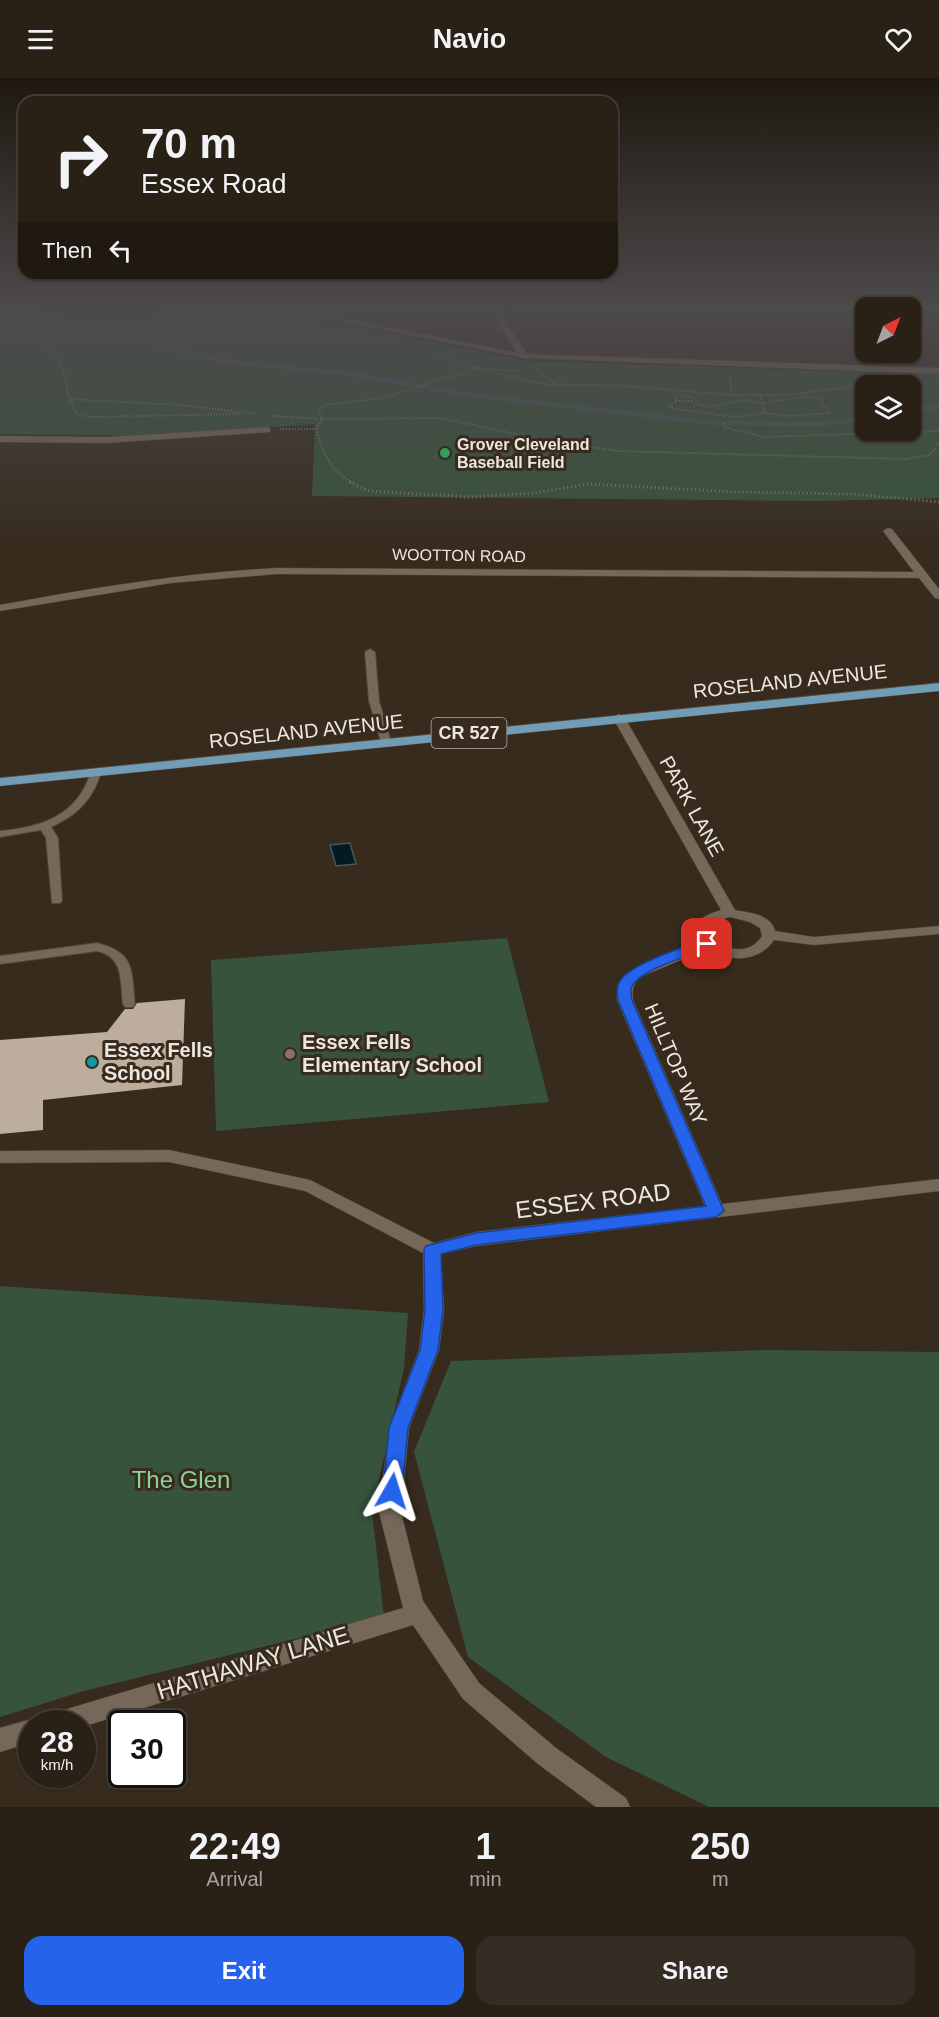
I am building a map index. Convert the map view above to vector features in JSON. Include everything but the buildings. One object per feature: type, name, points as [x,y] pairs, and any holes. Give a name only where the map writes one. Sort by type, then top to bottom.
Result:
[{"type":"main road","name":"ROSELAND AVENUE","points":[[0,782],[939,687]]},
{"type":"street","points":[[0,439],[107,440],[267,430]]},
{"type":"street","points":[[888,531],[939,596]]},
{"type":"street","name":"WOOTTON ROAD","points":[[0,608],[124,585],[205,574],[276,571],[921,575]]},
{"type":"street","name":"PARK LANE","points":[[619,718],[730,913]]},
{"type":"street","points":[[730,913],[758,919],[766,926],[770,935],[768,943],[760,950],[748,954],[718,950],[707,944],[701,936],[700,927],[706,920],[730,913]]},
{"type":"street","points":[[770,935],[814,941],[939,930]]},
{"type":"street","name":"HILLTOP WAY","points":[[707,944],[641,971],[627,981],[624,990],[625,1000],[716,1211]]},
{"type":"street","points":[[0,1157],[169,1156],[190,1160],[309,1186],[432,1250],[434,1310],[429,1350],[399,1428],[390,1512],[413,1605],[471,1691],[548,1756],[617,1807]]},
{"type":"street","name":"ESSEX ROAD","points":[[432,1250],[476,1239],[939,1185]]},
{"type":"street","name":"HATHAWAY LANE","points":[[96,1711],[419,1613]]},
{"type":"street","points":[[0,1740],[18,1734]]},
{"type":"lane","points":[[370,652],[374,701],[386,742]]},
{"type":"lane","points":[[0,834],[45,827],[88,797],[93,789],[96,772]]},
{"type":"lane","points":[[45,827],[52,838],[56,901]]},
{"type":"lane","points":[[0,960],[97,947],[113,949],[123,958],[129,1004]]},
{"type":"path","points":[[66,387],[76,414],[88,417],[256,414]]},
{"type":"path","points":[[323,419],[317,411],[325,405],[383,398],[420,387]]},
{"type":"path","points":[[732,388],[732,395]]},
{"type":"path","points":[[676,401],[675,396],[680,395],[692,398],[709,407],[744,400],[762,403],[820,397],[823,400],[821,405],[830,409],[830,413],[789,416],[765,413],[735,417],[697,410],[682,410],[670,406],[676,401],[693,400]]},
{"type":"path","points":[[760,396],[765,413]]},
{"type":"path","points":[[70,399],[179,405],[323,419],[440,418],[539,439],[618,451],[695,455],[924,458],[930,455],[939,442]]},
{"type":"path","points":[[316,429],[323,419]]},
{"type":"path","points":[[724,423],[724,427],[764,437],[939,431]]},
{"type":"path","points":[[267,430],[316,429]]},
{"type":"path","points":[[316,429],[323,451],[339,476],[369,491],[468,497],[535,493],[599,484],[736,492],[852,494],[939,502]]},
{"type":"green space","points":[[0,387],[855,387],[855,441],[921,441],[921,387],[939,387],[939,498],[817,501],[312,496],[315,424],[150,436],[0,434]]},
{"type":"green space","points":[[507,938],[549,1102],[216,1131],[211,960]]},
{"type":"green space","name":"The Glen","points":[[0,1286],[408,1313],[404,1368],[372,1511],[384,1617],[84,1691],[0,1717]]},
{"type":"green space","points":[[766,1350],[939,1352],[939,1807],[709,1807],[606,1757],[468,1657],[414,1452],[451,1361]]},
{"type":"water","points":[[350,843],[356,864],[336,866],[330,845]]},
{"type":"waterway","points":[[422,387],[463,394],[714,423],[819,424],[855,420]]},
{"type":"waterway","points":[[921,409],[939,406]]},
{"type":"place","name":"Grover Cleveland Baseball Field","points":[[445,453]]},
{"type":"place","name":"Essex Fells Elementary School","points":[[290,1054]]},
{"type":"place","name":"Essex Fells School","points":[[92,1062]]},
{"type":"route","points":[[392,1491],[399,1428],[429,1350],[434,1310],[432,1250],[476,1239],[716,1211],[625,1000],[624,990],[627,981],[635,974],[707,944]]}]
